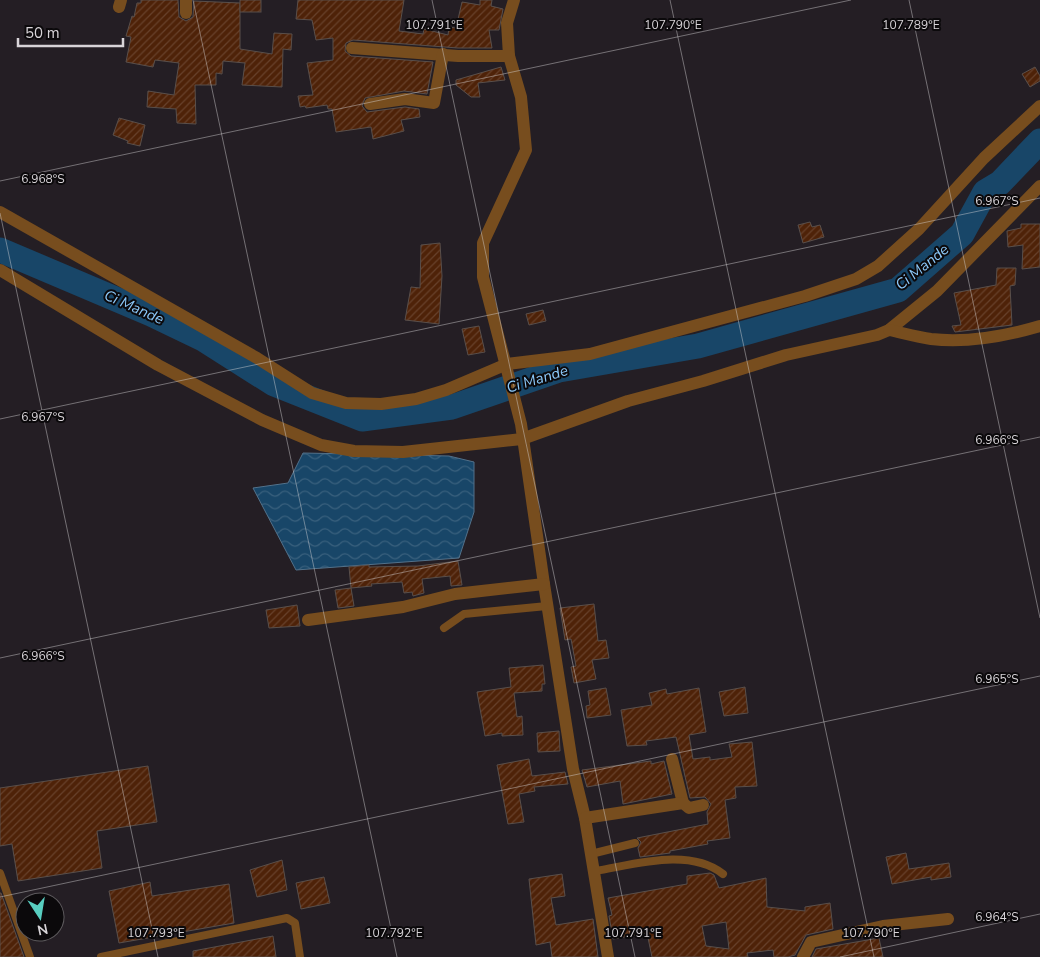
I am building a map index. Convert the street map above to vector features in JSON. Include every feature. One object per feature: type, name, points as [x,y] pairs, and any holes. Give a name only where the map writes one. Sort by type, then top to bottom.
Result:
[{"type":"street","points":[[514,0],[507,23],[509,56],[521,97],[526,150],[483,244],[482,265],[485,287],[508,366],[521,424],[573,769],[595,871],[608,957]]},
{"type":"street","points":[[352,48],[509,56]]},
{"type":"street","points":[[370,104],[405,99],[434,103],[443,54]]},
{"type":"street","points":[[0,212],[256,358],[312,393],[346,403],[380,404],[416,399],[446,390],[508,366],[590,354],[796,299],[856,279],[878,266],[919,229],[984,158],[1040,106]]},
{"type":"street","points":[[0,270],[158,365],[262,420],[321,445],[354,451],[403,452],[522,439],[628,401],[703,381],[786,355],[877,335],[889,330],[937,291],[1040,186]]},
{"type":"street","points":[[889,330],[931,339],[958,339],[1003,335],[1040,326]]},
{"type":"street","points":[[308,620],[403,607],[455,594],[544,584]]},
{"type":"street","points":[[672,759],[683,803],[688,808],[703,805]]},
{"type":"street","points":[[585,818],[683,803]]},
{"type":"street","points":[[803,957],[811,942],[883,926],[948,919]]},
{"type":"lane","points":[[444,628],[464,614],[547,606]]},
{"type":"lane","points":[[591,854],[635,843]]},
{"type":"lane","points":[[595,871],[667,860],[708,865],[723,874]]},
{"type":"lane","points":[[0,873],[30,957]]},
{"type":"lane","points":[[101,957],[287,918],[295,923],[300,957]]},
{"type":"water","points":[[303,453],[449,456],[474,462],[474,512],[459,558],[296,570],[253,488],[288,483]]},
{"type":"building","points":[[141,0],[178,0],[179,17],[186,21],[193,17],[194,1],[240,3],[240,49],[272,54],[274,33],[292,34],[291,50],[283,49],[282,87],[242,85],[245,63],[223,61],[222,74],[216,73],[216,85],[195,85],[196,124],[177,123],[176,109],[147,107],[148,91],[174,95],[179,63],[155,60],[153,67],[126,62],[131,37],[126,36],[132,16],[134,17],[137,3],[141,3]]},
{"type":"building","points":[[240,0],[261,0],[261,12],[240,12]]},
{"type":"building","points":[[298,0],[404,0],[399,31],[423,34],[424,29],[448,35],[449,27],[456,28],[462,2],[480,5],[480,0],[492,0],[491,6],[503,9],[499,30],[489,30],[492,48],[458,48],[353,40],[346,43],[345,51],[351,56],[433,62],[427,94],[404,91],[365,98],[362,106],[367,112],[405,107],[419,109],[420,117],[401,120],[404,131],[373,139],[371,127],[336,132],[332,109],[328,109],[327,105],[300,107],[298,96],[313,95],[307,63],[333,60],[333,38],[316,40],[312,20],[296,19]]},
{"type":"building","points":[[501,67],[505,80],[478,83],[480,97],[471,97],[456,85],[456,80]]},
{"type":"building","points":[[1035,67],[1040,76],[1040,81],[1030,87],[1022,74]]},
{"type":"building","points":[[119,118],[145,125],[140,146],[127,143],[128,141],[113,135]]},
{"type":"building","points":[[810,222],[812,227],[820,225],[824,237],[803,243],[798,225]]},
{"type":"building","points":[[1021,224],[1040,224],[1040,267],[1022,269],[1023,245],[1008,247],[1007,231],[1021,228]]},
{"type":"building","points":[[440,243],[442,276],[439,324],[405,320],[411,287],[420,288],[421,245]]},
{"type":"building","points":[[997,268],[1016,268],[1015,285],[1010,286],[1012,325],[955,332],[952,326],[961,325],[954,293],[996,285]]},
{"type":"building","points":[[543,310],[546,321],[529,325],[526,314]]},
{"type":"building","points":[[479,326],[485,352],[468,355],[462,329]]},
{"type":"building","points":[[458,561],[462,585],[451,586],[450,576],[422,579],[424,593],[413,596],[412,592],[404,593],[402,582],[371,584],[372,586],[351,588],[349,567],[369,565],[369,567],[418,566]]},
{"type":"building","points":[[351,588],[354,606],[338,608],[335,590]]},
{"type":"building","points":[[594,604],[598,641],[606,640],[609,658],[592,660],[596,679],[574,683],[571,667],[576,666],[571,639],[565,640],[560,608]]},
{"type":"building","points":[[297,605],[300,626],[269,628],[266,610]]},
{"type":"building","points":[[543,665],[545,684],[542,684],[542,691],[514,693],[517,717],[522,716],[523,735],[502,736],[502,733],[485,736],[477,692],[511,687],[509,668]]},
{"type":"building","points":[[745,687],[748,713],[724,716],[719,692]]},
{"type":"building","points":[[606,688],[611,715],[587,718],[586,706],[590,705],[588,691]]},
{"type":"building","points":[[699,688],[706,732],[689,735],[693,759],[710,757],[710,760],[732,757],[729,744],[752,742],[757,786],[735,787],[736,798],[725,800],[730,838],[707,841],[708,844],[670,851],[670,853],[640,857],[638,848],[641,842],[637,838],[708,824],[707,812],[711,804],[705,797],[690,798],[676,737],[646,741],[647,745],[627,746],[621,710],[652,705],[649,693],[666,689],[667,694]]},
{"type":"building","points":[[559,731],[560,751],[538,752],[537,733]]},
{"type":"building","points":[[529,759],[532,776],[565,772],[568,784],[534,787],[535,791],[519,794],[524,822],[508,824],[497,765]]},
{"type":"building","points":[[651,761],[651,764],[664,761],[672,794],[623,804],[620,781],[587,787],[582,770]]},
{"type":"building","points":[[148,766],[157,822],[97,831],[102,868],[18,881],[12,844],[0,846],[0,788]]},
{"type":"building","points":[[906,853],[909,869],[949,863],[951,877],[931,880],[931,877],[892,884],[886,857]]},
{"type":"building","points":[[282,860],[287,890],[257,897],[250,870]]},
{"type":"building","points":[[710,873],[714,875],[719,888],[766,878],[767,907],[805,911],[805,907],[830,903],[833,929],[806,935],[795,955],[788,957],[774,957],[773,950],[747,953],[748,957],[652,957],[647,933],[613,939],[609,916],[612,915],[608,898],[687,884],[687,876]],"holes":[[[726,922],[729,949],[706,946],[702,926]]]},
{"type":"building","points":[[562,874],[565,896],[551,898],[556,925],[593,919],[598,957],[552,957],[550,942],[536,945],[529,879]]},
{"type":"building","points":[[324,877],[330,903],[301,909],[296,883]]},
{"type":"building","points":[[150,882],[152,896],[229,884],[234,923],[119,943],[109,891]]},
{"type":"building","points":[[1,893],[15,932],[15,942],[19,942],[24,957],[0,957]]},
{"type":"building","points":[[273,936],[276,957],[193,957],[193,951]]},
{"type":"building","points":[[879,938],[883,957],[812,957],[816,949]]},
{"type":"waterway","name":"Ci Mande","points":[[0,250],[151,314],[203,339],[274,384],[362,419],[452,407],[559,370],[698,346],[898,290],[962,234],[985,192],[1000,183],[1040,141]]}]
